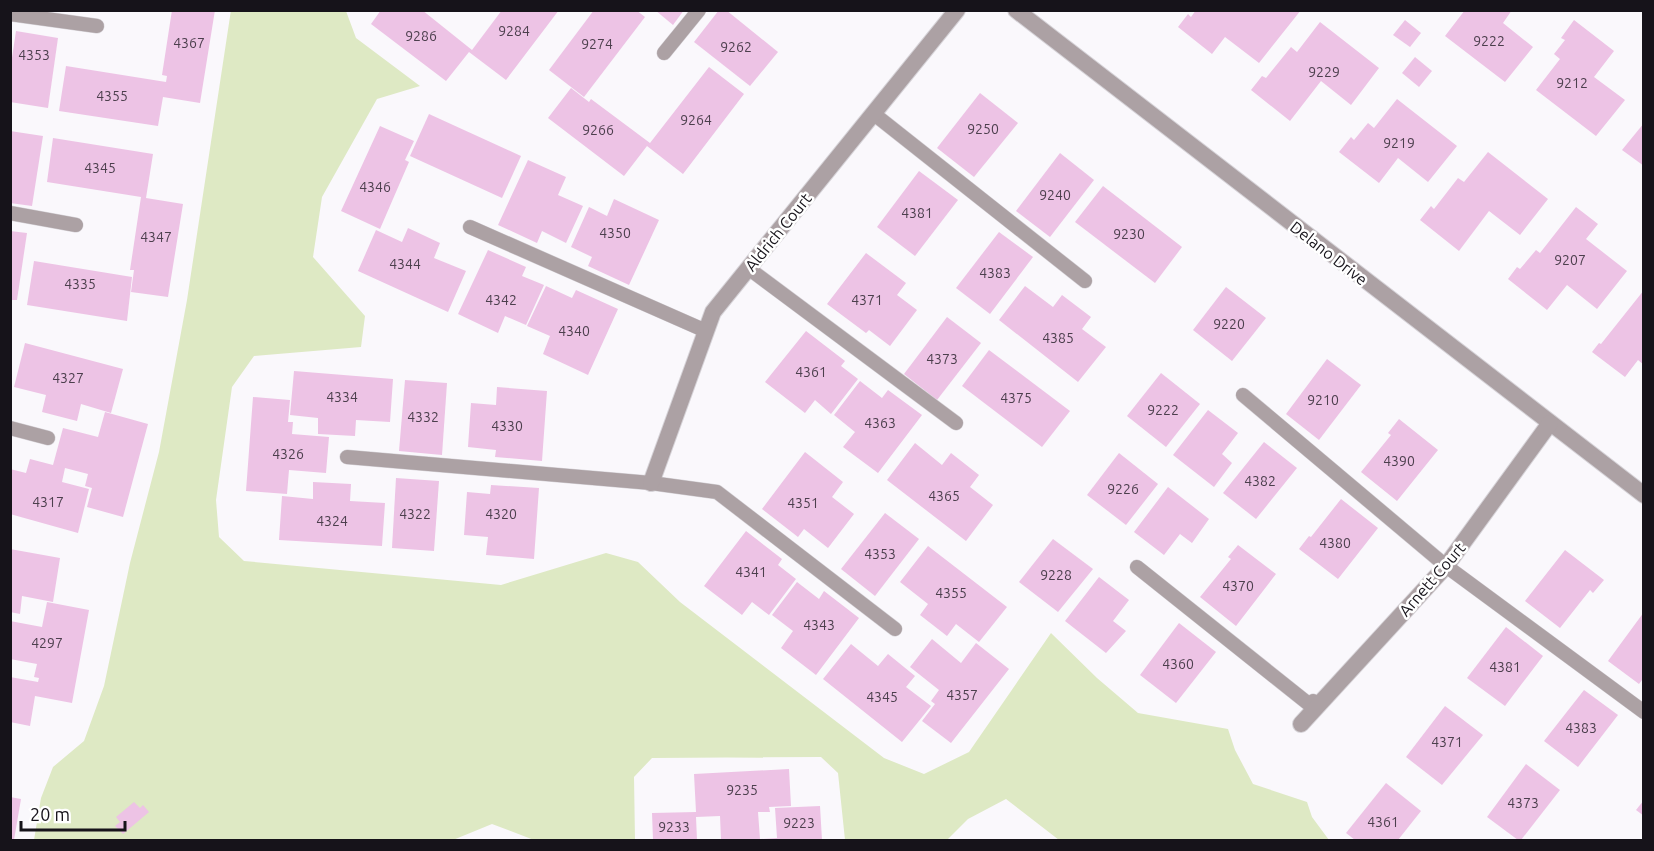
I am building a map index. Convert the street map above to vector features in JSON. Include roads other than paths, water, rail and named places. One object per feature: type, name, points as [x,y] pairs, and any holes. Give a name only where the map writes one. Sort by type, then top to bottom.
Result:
[{"type":"street","name":"Aldrich Court","points":[[651,483],[713,312],[957,10]]},
{"type":"street","name":"Delano Drive","points":[[1016,10],[1644,495]]},
{"type":"street","name":"Arnett Court","points":[[1301,724],[1314,705],[1446,566],[1550,423]]},
{"type":"lane","points":[[664,53],[699,10]]},
{"type":"lane","points":[[10,14],[97,26]]},
{"type":"lane","points":[[874,114],[1085,281]]},
{"type":"lane","points":[[10,213],[76,225]]},
{"type":"lane","points":[[470,227],[706,331]]},
{"type":"lane","points":[[748,268],[956,423]]},
{"type":"lane","points":[[1243,395],[1446,566],[1644,712]]},
{"type":"lane","points":[[10,428],[48,438]]},
{"type":"lane","points":[[347,457],[651,483],[717,492],[895,628]]},
{"type":"lane","points":[[1137,567],[1314,705]]}]
